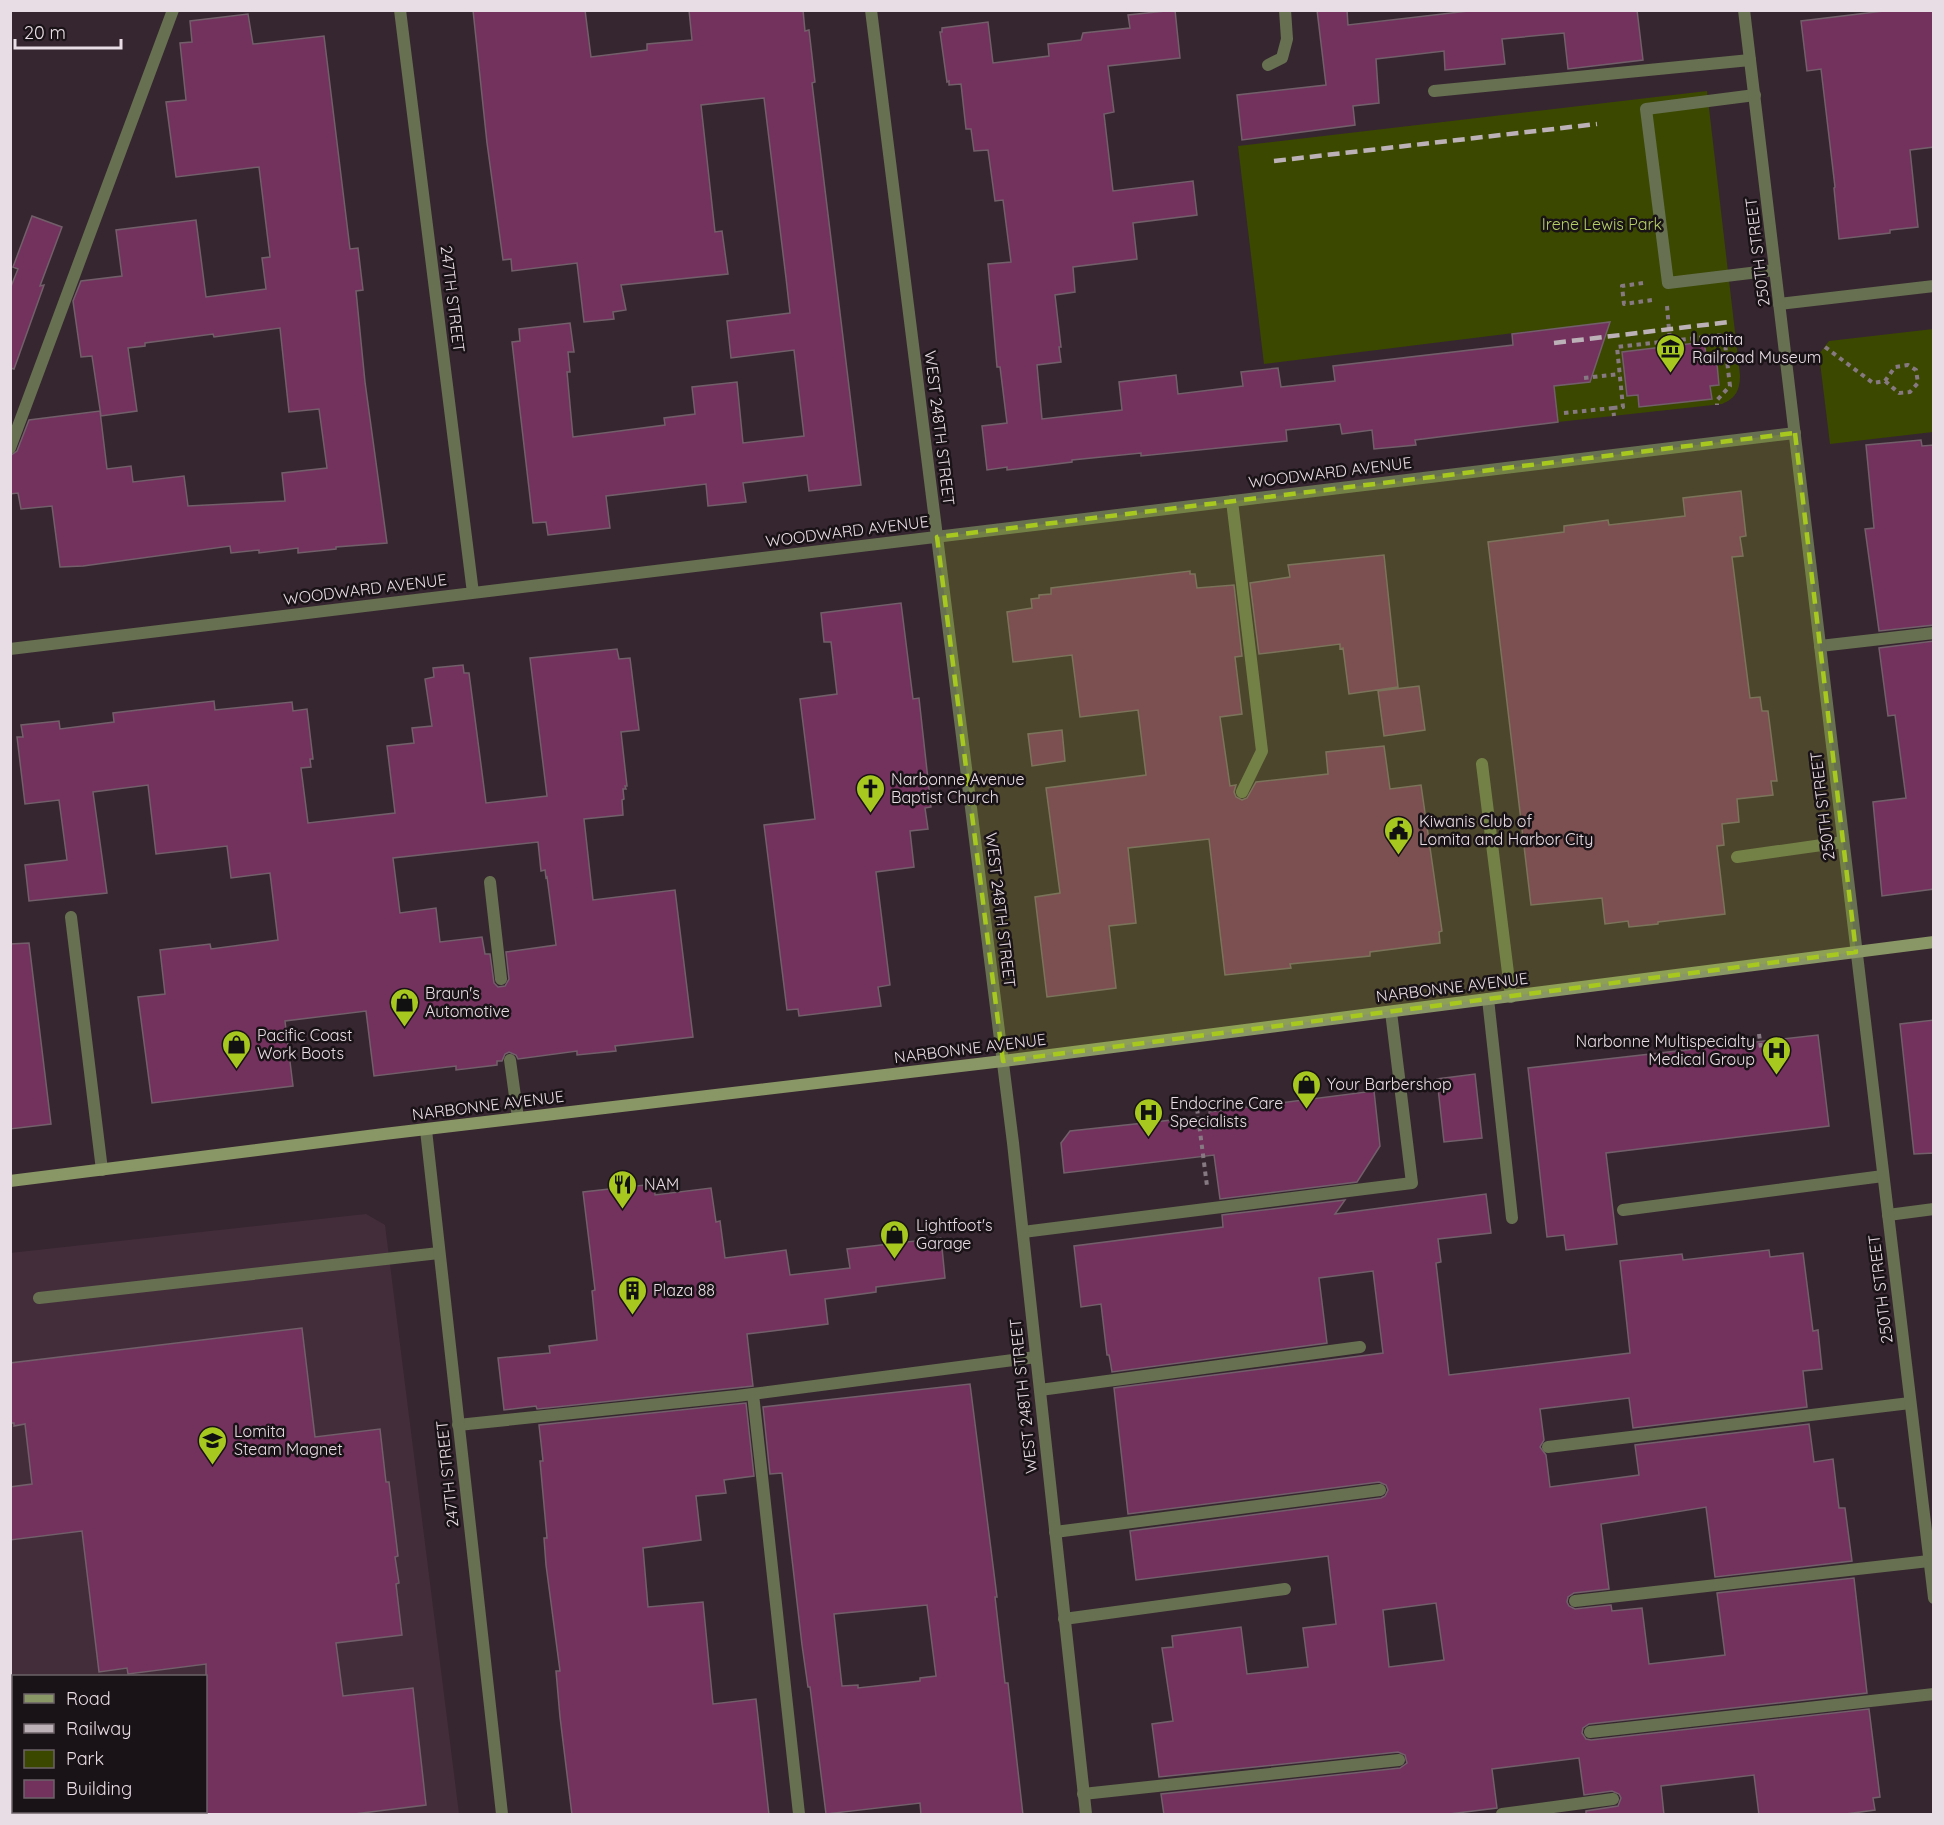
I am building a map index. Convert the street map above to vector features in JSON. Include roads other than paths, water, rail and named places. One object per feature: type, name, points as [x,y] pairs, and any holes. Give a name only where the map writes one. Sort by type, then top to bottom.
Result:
[{"type":"main road","name":"NARBONNE AVENUE","points":[[10,1181],[1003,1061],[1934,942]]},
{"type":"street","points":[[10,448],[173,10]]},
{"type":"street","name":"247TH STREET","points":[[400,10],[473,593]]},
{"type":"street","name":"WEST 248TH STREET","points":[[871,10],[1003,1061],[1086,1815]]},
{"type":"street","points":[[1268,65],[1282,58],[1287,39],[1285,10]]},
{"type":"street","name":"250TH STREET","points":[[1744,10],[1934,1598]]},
{"type":"street","points":[[1434,92],[1750,60]]},
{"type":"street","points":[[1755,95],[1646,109],[1668,284],[1775,270]]},
{"type":"street","points":[[1779,304],[1934,286]]},
{"type":"street","name":"WOODWARD AVENUE","points":[[10,649],[1795,433]]},
{"type":"street","points":[[1232,501],[1262,751],[1242,792]]},
{"type":"street","points":[[1820,646],[1934,633]]},
{"type":"street","points":[[1482,764],[1511,997]]},
{"type":"street","points":[[1737,857],[1843,842]]},
{"type":"street","points":[[490,882],[501,979]]},
{"type":"street","points":[[71,917],[102,1170]]},
{"type":"street","points":[[1488,999],[1512,1218]]},
{"type":"street","points":[[1023,1232],[1412,1183],[1391,1012]]},
{"type":"street","points":[[510,1060],[518,1119]]},
{"type":"street","name":"247TH STREET","points":[[426,1130],[502,1815]]},
{"type":"street","points":[[1623,1210],[1883,1176]]},
{"type":"street","points":[[1888,1215],[1934,1209]]},
{"type":"street","points":[[39,1298],[439,1253]]},
{"type":"street","points":[[1040,1390],[1360,1347]]},
{"type":"street","points":[[458,1425],[753,1394],[1036,1357]]},
{"type":"street","points":[[753,1394],[799,1815]]},
{"type":"street","points":[[1548,1447],[1910,1403]]},
{"type":"street","points":[[1055,1532],[1380,1490]]},
{"type":"street","points":[[1575,1600],[1929,1561]]},
{"type":"street","points":[[1064,1619],[1285,1589]]},
{"type":"street","points":[[1590,1732],[1934,1694]]},
{"type":"street","points":[[1083,1794],[1398,1760]]},
{"type":"street","points":[[1502,1815],[1613,1799]]},
{"type":"railway","points":[[1274,161],[1597,124]]},
{"type":"railway","points":[[1554,343],[1729,322]]},
{"type":"place","name":"Lomita Railroad Museum","points":[[1671,374]]},
{"type":"place","name":"Narbonne Avenue Baptist Church","points":[[870,814]]},
{"type":"place","name":"Kiwanis Club of Lomita and Harbor City","points":[[1398,856]]},
{"type":"place","name":"Braun's Automotive","points":[[404,1028]]},
{"type":"place","name":"Pacific Coast Work Boots","points":[[236,1070]]},
{"type":"place","name":"Narbonne Multispecialty Medical Group","points":[[1776,1076]]},
{"type":"place","name":"Your Barbershop","points":[[1306,1110]]},
{"type":"place","name":"Endocrine Care Specialists","points":[[1149,1138]]},
{"type":"place","name":"NAM","points":[[623,1210]]},
{"type":"place","name":"Lightfoot's Garage","points":[[895,1260]]},
{"type":"place","name":"Plaza 88","points":[[632,1316]]},
{"type":"place","name":"Lomita Steam Magnet","points":[[213,1466]]},
{"type":"park label","name":"Irene Lewis Park","points":[[1602,224]]}]
